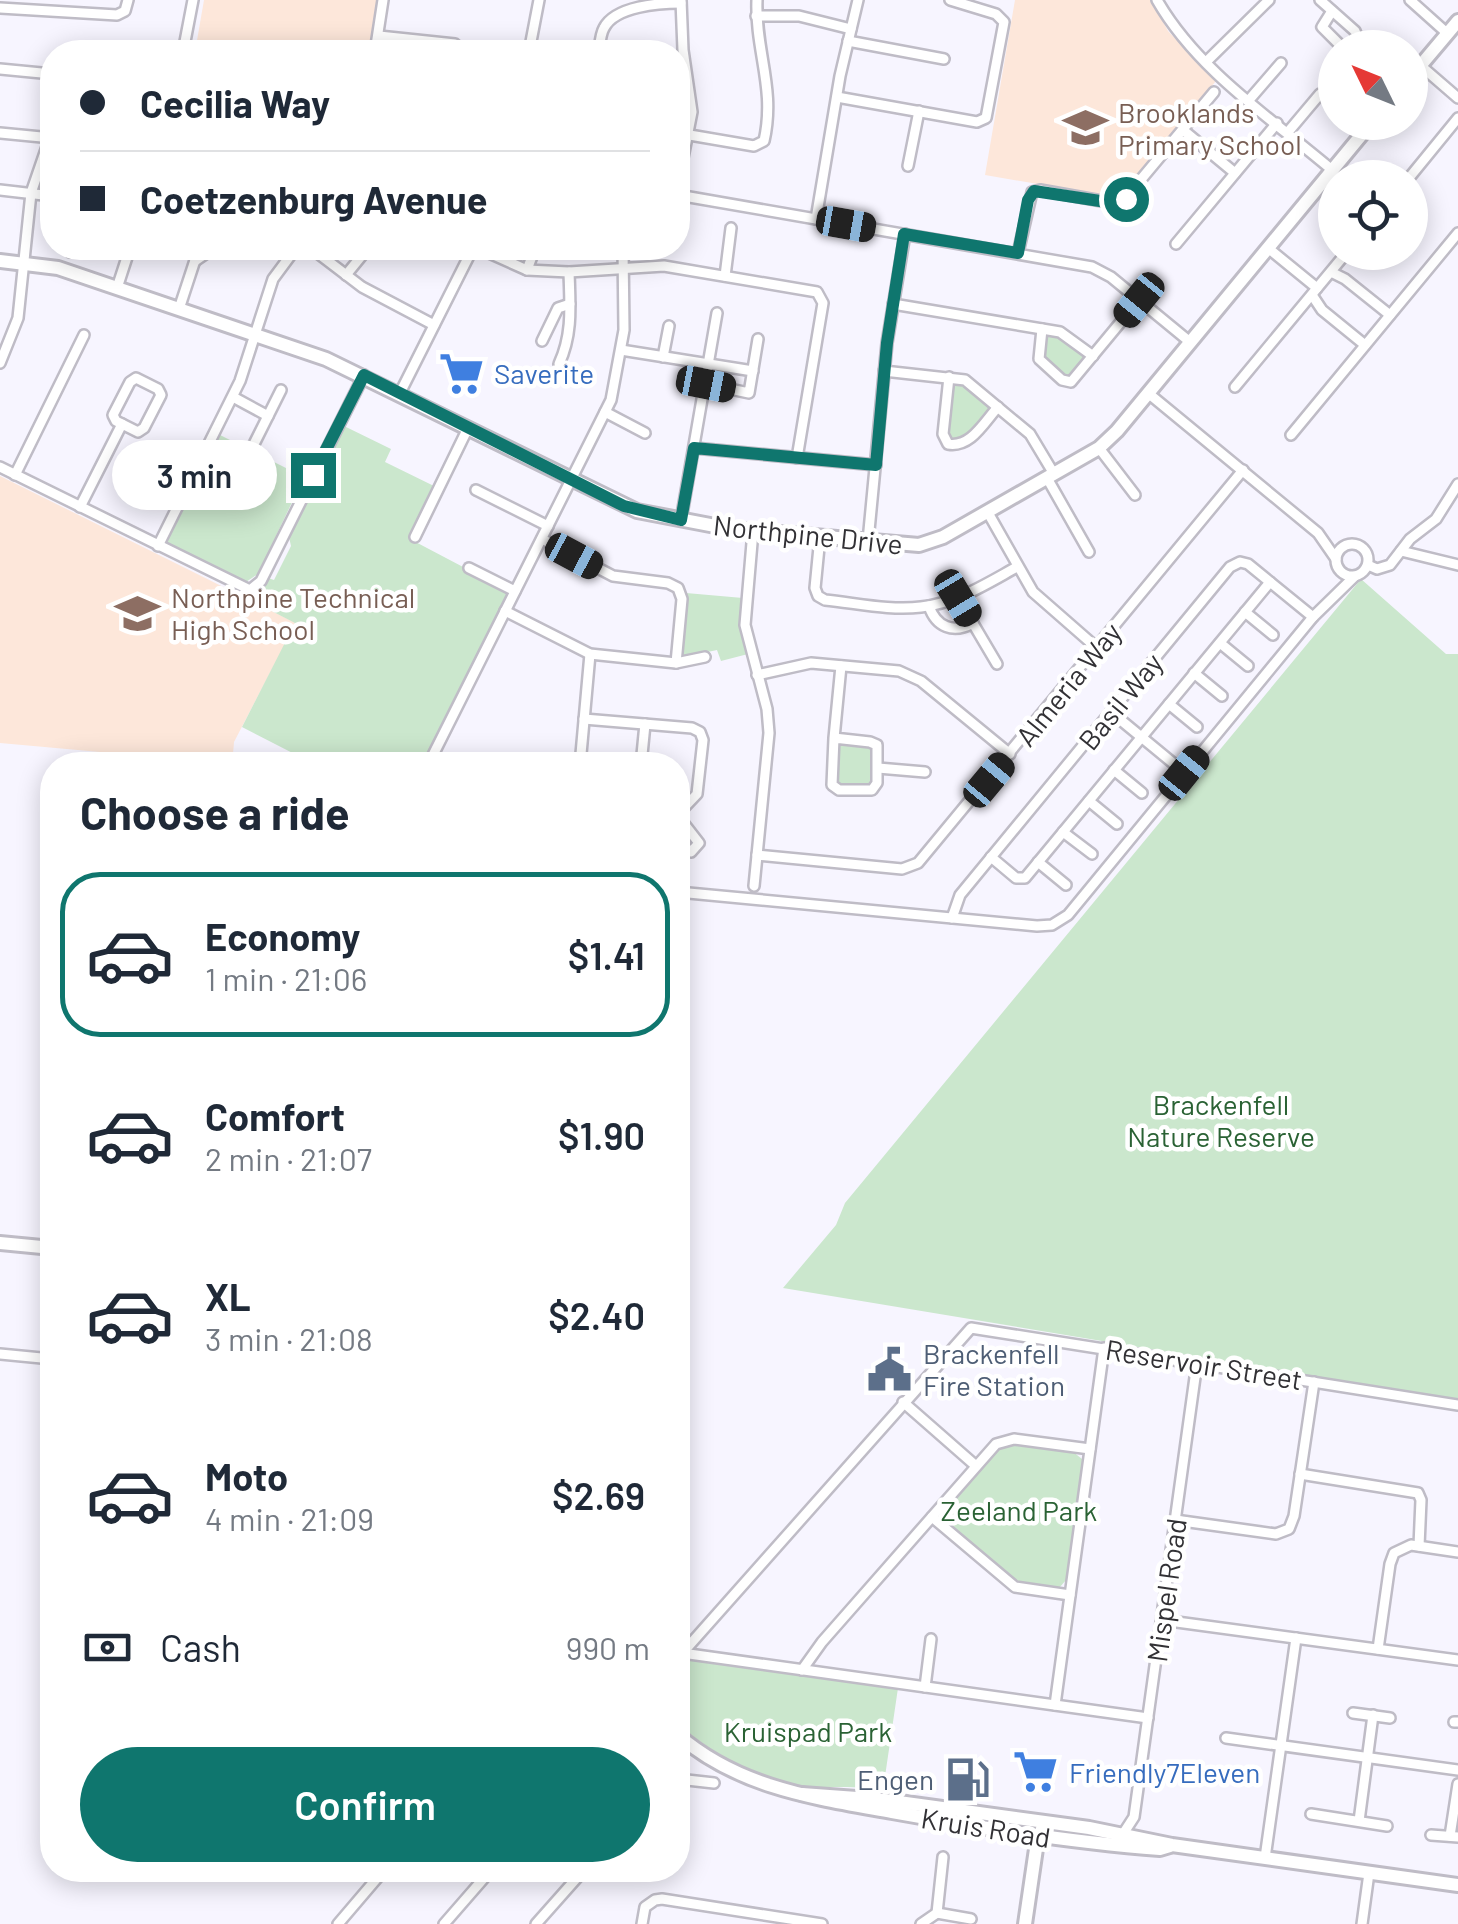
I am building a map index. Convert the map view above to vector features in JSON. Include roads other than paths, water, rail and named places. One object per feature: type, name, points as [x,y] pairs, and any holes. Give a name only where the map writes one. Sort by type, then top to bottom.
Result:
[{"type":"street","points":[[0,8],[117,15],[126,9],[128,0]]},
{"type":"street","points":[[185,40],[193,0]]},
{"type":"street","points":[[378,40],[383,0]]},
{"type":"street","points":[[532,40],[540,0]]},
{"type":"street","points":[[690,135],[760,144],[764,138],[770,99],[756,0]]},
{"type":"street","points":[[790,16],[791,0]]},
{"type":"street","points":[[816,218],[858,0]]},
{"type":"street","points":[[837,97],[984,120],[989,112],[1004,22],[996,14],[950,0]]},
{"type":"street","points":[[1206,62],[1269,0]]},
{"type":"street","points":[[1320,0],[1355,30]]},
{"type":"street","points":[[1410,0],[1448,34]]},
{"type":"street","points":[[1159,1],[1176,29],[1206,62],[1320,160]]},
{"type":"street","points":[[600,40],[602,30],[611,20],[647,4],[681,2],[683,40]]},
{"type":"street","points":[[1325,30],[1322,27],[1332,11]]},
{"type":"street","points":[[756,16],[790,16],[851,29]]},
{"type":"street","points":[[1428,58],[1458,21]]},
{"type":"street","points":[[379,36],[402,40]]},
{"type":"street","points":[[848,41],[944,59]]},
{"type":"street","points":[[1248,100],[1281,63]]},
{"type":"street","points":[[0,69],[40,73]]},
{"type":"street","points":[[1428,72],[1458,98]]},
{"type":"street","points":[[1018,253],[1032,192],[1119,202],[1126,199],[1214,92]]},
{"type":"street","points":[[1288,132],[1318,96]]},
{"type":"street","points":[[908,166],[918,111]]},
{"type":"street","points":[[1424,160],[1458,118]]},
{"type":"street","points":[[1176,244],[1277,123]]},
{"type":"street","points":[[1183,130],[1235,173]]},
{"type":"street","points":[[0,134],[40,136]]},
{"type":"street","name":"Northpine Drive","points":[[1340,160],[1357,140]]},
{"type":"street","points":[[0,363],[18,318],[31,192],[40,167]]},
{"type":"street","name":"Northpine Drive","points":[[0,261],[58,268],[364,375],[630,509],[753,531],[910,545],[928,543],[1098,448],[1318,187]]},
{"type":"street","points":[[0,190],[40,194]]},
{"type":"street","points":[[690,197],[1092,267],[1111,276],[1190,342]]},
{"type":"street","points":[[725,276],[731,228]]},
{"type":"street","points":[[1290,436],[1458,233]]},
{"type":"street","points":[[868,541],[884,371],[904,234]]},
{"type":"street","points":[[1268,248],[1314,292],[1322,310],[1365,345]]},
{"type":"street","points":[[117,288],[126,260]]},
{"type":"street","points":[[158,546],[232,397],[273,278],[287,260]]},
{"type":"street","points":[[326,260],[370,292],[434,325]]},
{"type":"street","points":[[346,276],[359,260]]},
{"type":"street","points":[[400,393],[469,260]]},
{"type":"street","points":[[503,260],[527,270],[569,272],[657,266],[814,292],[822,298],[797,458]]},
{"type":"street","points":[[527,270],[530,260]]},
{"type":"street","points":[[434,752],[613,394],[625,321],[623,260]]},
{"type":"street","points":[[179,309],[195,261]]},
{"type":"street","points":[[560,364],[568,344],[569,272]]},
{"type":"street","points":[[1236,387],[1331,272],[1390,316]]},
{"type":"street","points":[[1042,329],[1039,359],[1064,381],[1073,380],[1139,300]]},
{"type":"street","points":[[542,342],[558,308],[570,304]]},
{"type":"street","points":[[894,304],[1066,335],[1094,356]]},
{"type":"street","points":[[681,520],[716,313]]},
{"type":"street","points":[[662,358],[668,326]]},
{"type":"street","points":[[14,474],[84,335]]},
{"type":"street","points":[[706,384],[748,393],[758,339]]},
{"type":"street","points":[[621,350],[752,371]]},
{"type":"street","points":[[884,371],[965,380],[1030,434],[1089,552]]},
{"type":"street","points":[[0,468],[246,591],[254,589],[364,375]]},
{"type":"street","points":[[949,377],[943,434],[948,444],[958,446],[971,438],[998,406]]},
{"type":"street","points":[[138,379],[159,390],[160,398],[143,430],[122,424],[113,415],[131,380],[138,379]]},
{"type":"street","points":[[253,446],[281,390]]},
{"type":"street","points":[[1148,393],[1318,532],[1345,545],[1356,544],[1365,549],[1368,565]]},
{"type":"street","points":[[232,397],[268,416]]},
{"type":"street","points":[[605,412],[645,433]]},
{"type":"street","points":[[80,507],[122,424]]},
{"type":"street","points":[[415,537],[468,428]]},
{"type":"street","points":[[694,448],[876,465]]},
{"type":"street","points":[[1098,448],[1135,495]]},
{"type":"street","name":"Almeria Way","points":[[757,856],[914,866],[1243,470]]},
{"type":"street","points":[[1368,565],[1387,568],[1436,519],[1458,484]]},
{"type":"street","points":[[476,490],[548,526]]},
{"type":"street","points":[[987,512],[1040,599],[1097,648]]},
{"type":"street","points":[[753,531],[745,625],[769,733],[754,886]]},
{"type":"street","points":[[1318,532],[1337,564],[1355,576]]},
{"type":"street","points":[[820,537],[815,588],[820,598],[914,608],[929,606],[958,598],[1017,567]]},
{"type":"street","points":[[542,539],[613,576],[668,583],[678,588],[682,599],[676,663]]},
{"type":"street","points":[[1328,600],[1345,545]]},
{"type":"street","points":[[1401,551],[1458,565]]},
{"type":"street","name":"Basil Way","points":[[952,918],[960,895],[1233,565],[1248,564],[1313,617]]},
{"type":"street","points":[[690,893],[1052,925],[1068,915],[1313,617],[1368,565]]},
{"type":"street","points":[[469,568],[515,591]]},
{"type":"street","points":[[991,857],[1020,879],[1038,862],[1270,582]]},
{"type":"street","points":[[958,598],[997,664]]},
{"type":"street","points":[[929,606],[944,626],[959,629],[973,623]]},
{"type":"street","points":[[505,611],[590,654],[676,663],[704,656]]},
{"type":"street","points":[[1245,612],[1273,635]]},
{"type":"street","points":[[1220,643],[1248,666]]},
{"type":"street","points":[[581,752],[590,654]]},
{"type":"street","points":[[757,675],[804,663],[910,674],[1010,754]]},
{"type":"street","points":[[834,738],[875,744],[879,750],[876,786],[870,792],[834,788],[830,778],[841,666]]},
{"type":"street","points":[[1194,673],[1222,696]]},
{"type":"street","points":[[1169,704],[1197,727]]},
{"type":"street","points":[[1111,712],[1184,773]]},
{"type":"street","points":[[584,719],[695,729],[702,734],[697,794],[690,802]]},
{"type":"street","points":[[642,752],[645,724]]},
{"type":"street","points":[[878,768],[925,772]]},
{"type":"street","points":[[1114,770],[1142,793]]},
{"type":"street","points":[[1089,801],[1117,824]]},
{"type":"street","points":[[690,830],[699,842],[690,851]]},
{"type":"street","points":[[1064,832],[1092,854]]},
{"type":"street","points":[[1038,862],[1066,885]]},
{"type":"street","points":[[0,1243],[40,1247]]},
{"type":"street","name":"Reservoir Street","points":[[690,1645],[963,1334],[975,1327],[1458,1406]]},
{"type":"street","points":[[1054,1705],[1104,1348]]},
{"type":"street","points":[[0,1354],[40,1358]]},
{"type":"street","name":"Mispel Road","points":[[1121,1840],[1134,1817],[1197,1363]]},
{"type":"street","points":[[1176,1520],[1283,1533],[1292,1523],[1314,1382]]},
{"type":"street","points":[[903,1402],[976,1466]]},
{"type":"street","points":[[802,1670],[822,1642],[996,1444],[1008,1439],[1090,1449]]},
{"type":"street","points":[[1300,1474],[1418,1493],[1419,1546]]},
{"type":"street","points":[[932,1516],[1014,1587],[1070,1595]]},
{"type":"street","points":[[1378,1649],[1391,1560],[1402,1548],[1419,1546],[1458,1552]]},
{"type":"street","points":[[1162,1620],[1458,1660]]},
{"type":"street","points":[[1265,1858],[1296,1638]]},
{"type":"street","points":[[925,1687],[932,1640]]},
{"type":"street","points":[[690,1657],[1148,1718]]},
{"type":"street","points":[[1354,1713],[1390,1718]]},
{"type":"street","points":[[1360,1821],[1374,1715]]},
{"type":"street","points":[[1226,1738],[1458,1770]]},
{"type":"street","name":"Kruis Road","points":[[690,1745],[741,1776],[802,1794],[866,1798],[1037,1831],[1160,1848],[1172,1845]]},
{"type":"street","points":[[690,1781],[714,1784]]},
{"type":"street","points":[[1431,1835],[1454,1836],[1458,1784]]},
{"type":"street","points":[[1311,1814],[1387,1826]]},
{"type":"street","points":[[1134,1817],[1139,1830],[1148,1838]]},
{"type":"street","points":[[1026,1924],[1037,1831]]},
{"type":"street","name":"Kruis Road","points":[[1121,1840],[1148,1838],[1172,1845],[1458,1885]]},
{"type":"street","points":[[921,1924],[937,1912],[943,1857]]},
{"type":"street","points":[[1362,1924],[1369,1873]]},
{"type":"street","points":[[338,1924],[374,1882]]},
{"type":"street","points":[[444,1924],[481,1882]]},
{"type":"street","points":[[536,1924],[573,1882]]},
{"type":"street","points":[[642,1924],[645,1907],[655,1900],[822,1924]]},
{"type":"street","points":[[937,1912],[971,1920]]},
{"type":"place","name":"Brooklands Primary School","points":[[1085,128]]},
{"type":"place","name":"Saverite","points":[[461,373]]},
{"type":"place","name":"Northpine Technical High School","points":[[138,613]]},
{"type":"place","name":"Brackenfell Fire Station","points":[[890,1369]]},
{"type":"place","name":"Friendly7Eleven","points":[[1036,1772]]},
{"type":"place","name":"Engen","points":[[967,1779]]},
{"type":"park label","name":"Brackenfell Nature Reserve","points":[[1221,1120]]},
{"type":"park label","name":"Zeeland Park","points":[[1019,1510]]},
{"type":"park label","name":"Kruispad Park","points":[[808,1731]]}]
